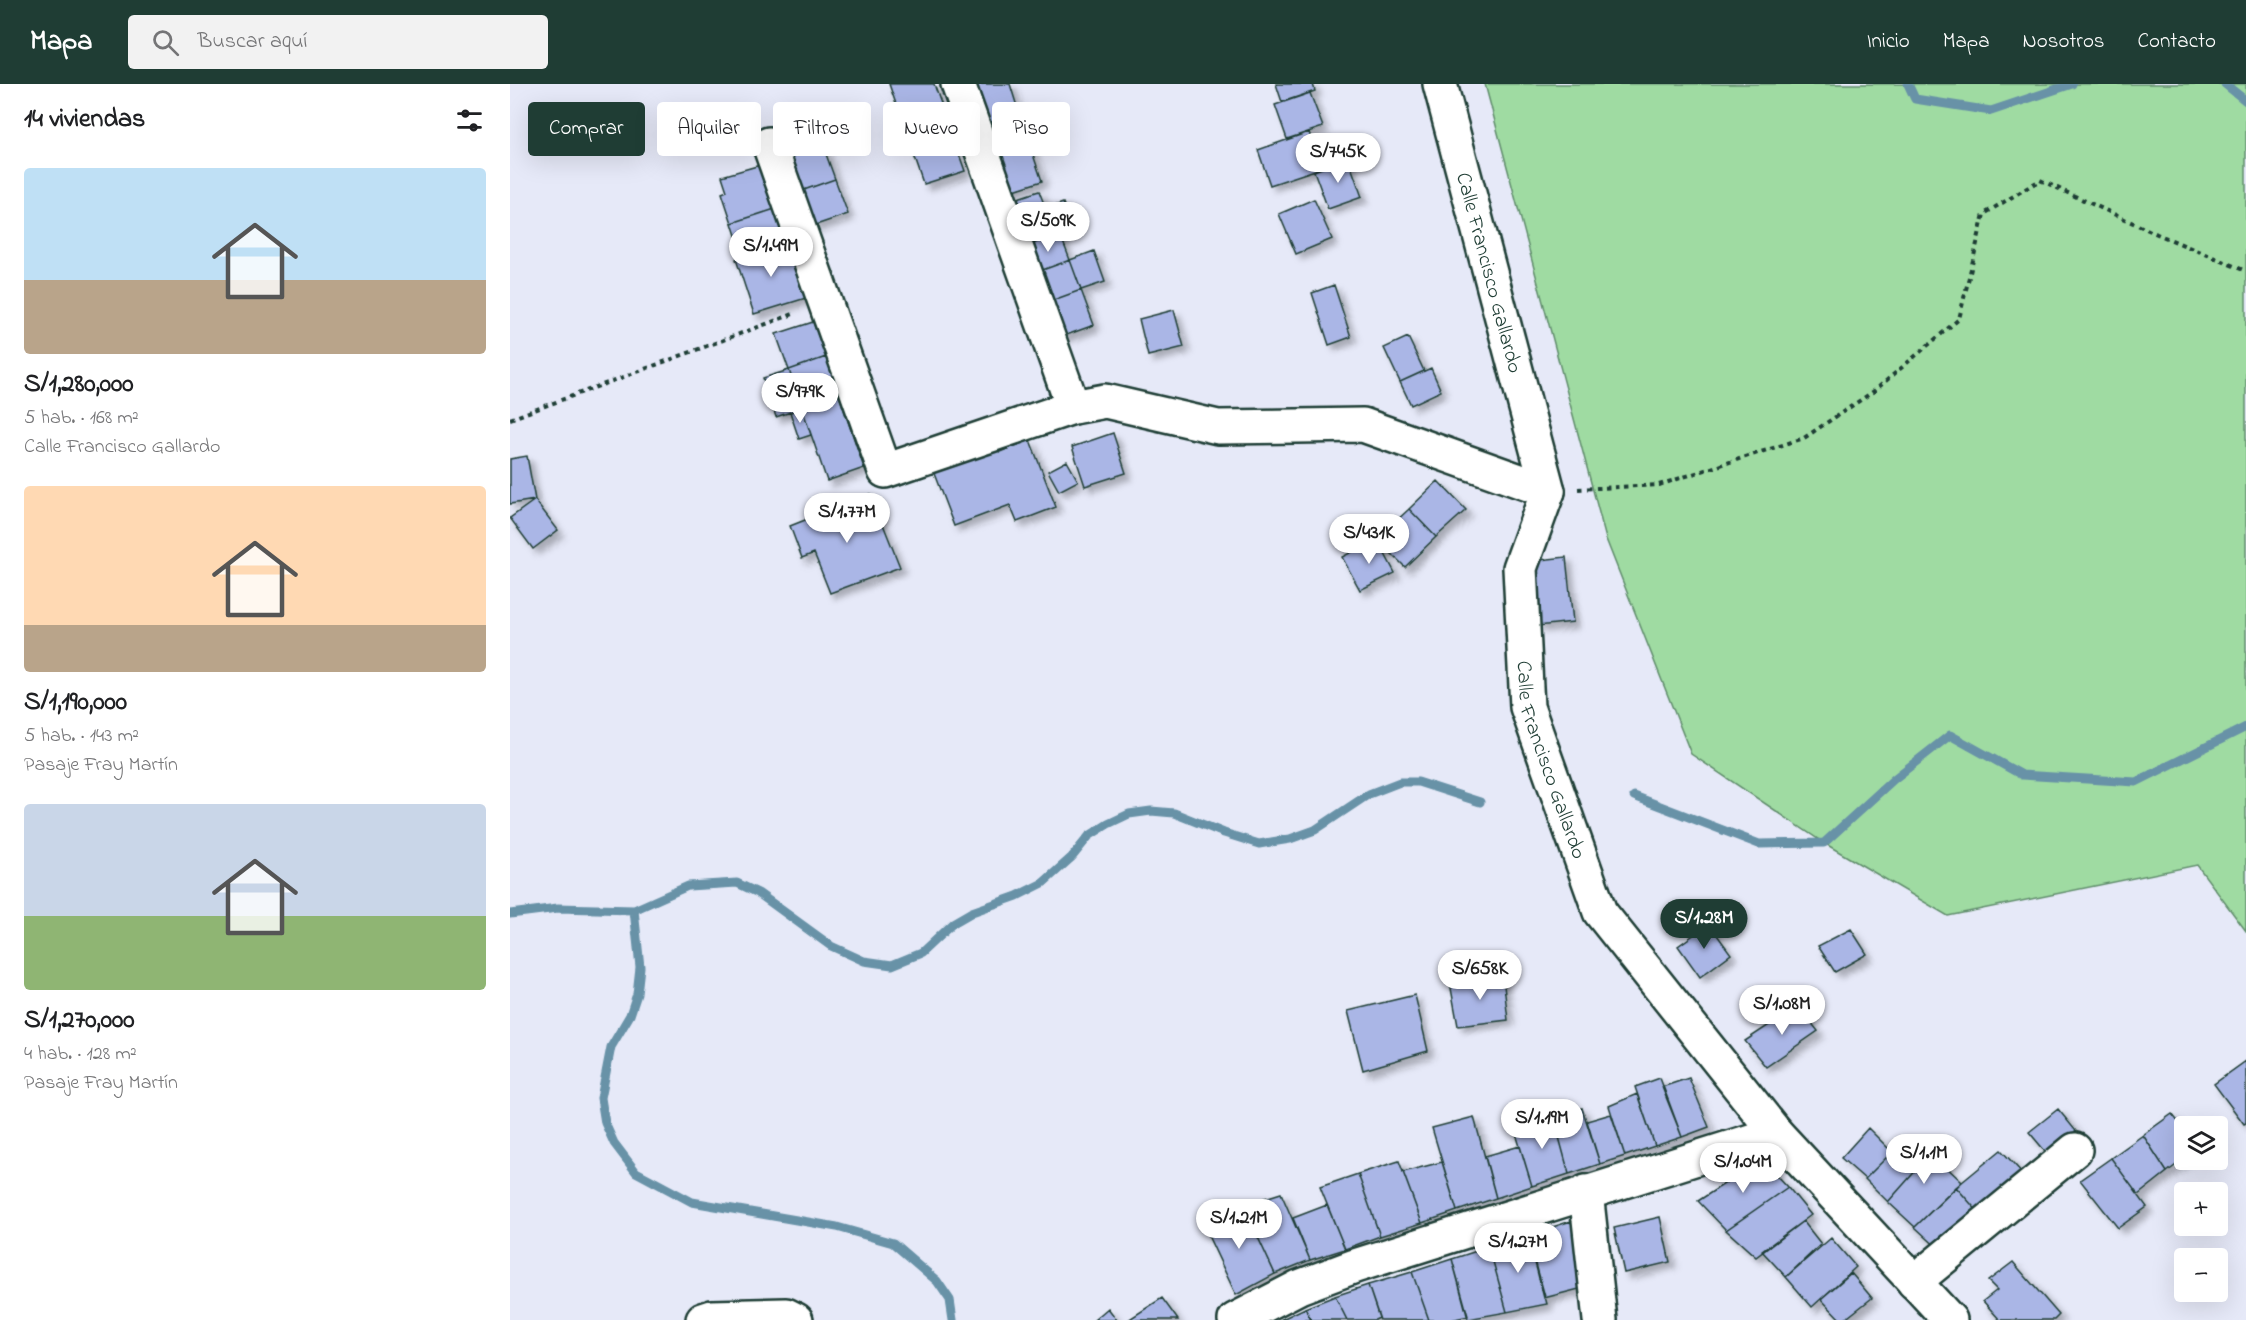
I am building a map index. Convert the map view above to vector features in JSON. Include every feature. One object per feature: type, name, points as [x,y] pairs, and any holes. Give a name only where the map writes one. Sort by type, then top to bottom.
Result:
[{"type":"street","points":[[958,84],[1073,407]]},
{"type":"street","name":"Calle Francisco Gallardo","points":[[1440,84],[1548,491],[1520,568],[1527,707],[1600,912],[1776,1133],[1950,1320]]},
{"type":"street","points":[[769,144],[885,471],[1073,407],[1105,401],[1218,427],[1363,425],[1548,491]]},
{"type":"street","points":[[1235,1320],[1299,1287],[1355,1266],[1776,1133]]},
{"type":"street","points":[[1914,1282],[2075,1150]]},
{"type":"street","points":[[1586,1192],[1600,1320]]},
{"type":"street","points":[[703,1320],[712,1317],[786,1315],[796,1320]]},
{"type":"path","points":[[1548,491],[1659,485],[1804,438],[1874,390],[1959,319],[1984,214],[2040,180],[2157,234],[2246,271]]},
{"type":"path","points":[[510,419],[826,302]]},
{"type":"green space","points":[[1485,84],[2246,84],[2246,931],[2197,865],[1948,916],[1824,843],[1691,754],[1606,539]]},
{"type":"building","points":[[889,84],[934,84],[940,102],[895,102]]},
{"type":"building","points":[[972,84],[1010,84],[1016,102],[992,102],[992,122],[985,124],[980,102],[978,102]]},
{"type":"building","points":[[1276,84],[1313,84],[1315,91],[1282,102]]},
{"type":"building","points":[[1310,93],[1323,127],[1287,139],[1275,105]]},
{"type":"building","points":[[992,122],[992,145],[985,124]]},
{"type":"building","points":[[1309,132],[1321,168],[1270,185],[1258,150]]},
{"type":"building","points":[[789,156],[827,156],[835,179],[801,191]]},
{"type":"building","points":[[914,156],[960,156],[965,171],[924,184]]},
{"type":"building","points":[[996,156],[1034,156],[1042,181],[1008,192]]},
{"type":"building","points":[[1348,158],[1362,197],[1328,209],[1314,171]]},
{"type":"building","points":[[764,164],[778,208],[732,223],[722,193],[727,191],[722,176]]},
{"type":"building","points":[[835,179],[848,214],[813,226],[801,191]]},
{"type":"building","points":[[1039,191],[1046,209],[1022,218],[1015,199]]},
{"type":"building","points":[[1314,199],[1332,239],[1296,254],[1279,214]]},
{"type":"building","points":[[1063,203],[1073,229],[1027,246],[1022,218]]},
{"type":"building","points":[[778,208],[789,243],[743,257],[732,223]]},
{"type":"building","points":[[1060,234],[1070,260],[1037,272],[1027,246]]},
{"type":"building","points":[[789,243],[806,298],[754,314],[736,259]]},
{"type":"building","points":[[1094,251],[1105,282],[1081,290],[1070,260]]},
{"type":"building","points":[[1070,260],[1081,290],[1048,302],[1037,272]]},
{"type":"building","points":[[1334,285],[1351,337],[1329,345],[1312,293]]},
{"type":"building","points":[[1081,290],[1094,325],[1061,337],[1048,302]]},
{"type":"building","points":[[1174,310],[1184,347],[1148,356],[1139,319]]},
{"type":"building","points":[[813,322],[826,357],[789,370],[776,334]]},
{"type":"building","points":[[1408,337],[1424,371],[1400,382],[1384,348]]},
{"type":"building","points":[[826,357],[839,395],[802,408],[789,370]]},
{"type":"building","points":[[1431,368],[1441,391],[1411,405],[1400,382]]},
{"type":"building","points":[[789,370],[802,408],[776,417],[763,378]]},
{"type":"building","points":[[839,395],[864,468],[827,481],[802,408]]},
{"type":"building","points":[[802,408],[811,435],[799,439],[790,412]]},
{"type":"building","points":[[1113,433],[1126,473],[1085,486],[1072,447]]},
{"type":"building","points":[[1030,440],[1056,507],[1017,522],[1010,505],[954,526],[933,471],[998,446],[1000,452]]},
{"type":"building","points":[[527,456],[535,500],[510,504],[510,459]]},
{"type":"building","points":[[1067,461],[1078,481],[1059,491],[1048,471]]},
{"type":"building","points":[[1438,481],[1466,510],[1436,537],[1409,509]]},
{"type":"building","points":[[871,494],[900,567],[830,593],[814,553],[802,558],[790,526]]},
{"type":"building","points":[[535,500],[558,530],[533,549],[510,518]]},
{"type":"building","points":[[1409,509],[1436,537],[1405,567],[1377,539]]},
{"type":"building","points":[[1377,539],[1395,573],[1360,590],[1342,557]]},
{"type":"building","points":[[1566,557],[1573,622],[1538,626],[1531,561]]},
{"type":"building","points":[[1709,924],[1731,954],[1700,977],[1678,946]]},
{"type":"building","points":[[1851,929],[1867,954],[1835,972],[1818,946]]},
{"type":"building","points":[[1503,977],[1508,1020],[1458,1026],[1450,983]]},
{"type":"building","points":[[1415,995],[1428,1051],[1363,1070],[1348,1011]]},
{"type":"building","points":[[1798,1006],[1818,1031],[1766,1067],[1745,1041]]},
{"type":"building","points":[[2246,1061],[2246,1123],[2244,1124],[2214,1084]]},
{"type":"building","points":[[1660,1078],[1682,1137],[1655,1146],[1635,1087]]},
{"type":"building","points":[[1689,1078],[1709,1127],[1682,1137],[1662,1087]]},
{"type":"building","points":[[1637,1094],[1655,1146],[1625,1156],[1609,1106]]},
{"type":"building","points":[[1582,1108],[1600,1164],[1569,1174],[1553,1115]]},
{"type":"building","points":[[2058,1109],[2080,1136],[2050,1157],[2029,1132]]},
{"type":"building","points":[[1611,1114],[1625,1156],[1600,1164],[1587,1121]]},
{"type":"building","points":[[2172,1114],[2174,1116],[2174,1167],[2167,1172],[2143,1135]]},
{"type":"building","points":[[1553,1115],[1569,1174],[1532,1186],[1514,1127]]},
{"type":"building","points":[[1474,1117],[1496,1198],[1457,1211],[1432,1128]]},
{"type":"building","points":[[1868,1128],[1892,1152],[1865,1179],[1841,1158]]},
{"type":"building","points":[[2143,1135],[2167,1172],[2138,1195],[2111,1158]]},
{"type":"building","points":[[1915,1137],[1962,1182],[1915,1227],[1888,1202],[1919,1167],[1902,1150]]},
{"type":"building","points":[[1520,1146],[1532,1186],[1496,1198],[1485,1156]]},
{"type":"building","points":[[1898,1146],[1919,1167],[1888,1202],[1865,1179]]},
{"type":"building","points":[[2001,1150],[2025,1176],[1979,1213],[1956,1187]]},
{"type":"building","points":[[2111,1158],[2147,1207],[2118,1228],[2080,1180]]},
{"type":"building","points":[[1762,1159],[1788,1187],[1726,1230],[1698,1201]]},
{"type":"building","points":[[1399,1161],[1422,1223],[1380,1236],[1358,1174]]},
{"type":"building","points":[[1442,1162],[1457,1211],[1422,1223],[1403,1172]]},
{"type":"building","points":[[1358,1174],[1380,1236],[1345,1249],[1320,1187]]},
{"type":"building","points":[[1788,1187],[1811,1215],[1756,1257],[1726,1230]]},
{"type":"building","points":[[1956,1187],[1979,1213],[1941,1251],[1915,1227]]},
{"type":"building","points":[[1281,1193],[1310,1260],[1275,1274],[1243,1205]]},
{"type":"building","points":[[1243,1205],[1275,1274],[1236,1295],[1203,1225]]},
{"type":"building","points":[[1327,1205],[1345,1249],[1310,1260],[1293,1218]]},
{"type":"building","points":[[1660,1217],[1670,1262],[1624,1273],[1614,1228]]},
{"type":"building","points":[[1571,1221],[1587,1287],[1544,1298],[1528,1235]]},
{"type":"building","points":[[1803,1221],[1821,1244],[1786,1277],[1762,1251]]},
{"type":"building","points":[[1528,1235],[1547,1304],[1507,1312],[1489,1247]]},
{"type":"building","points":[[1831,1238],[1856,1267],[1812,1307],[1786,1277]]},
{"type":"building","points":[[1489,1247],[1507,1312],[1468,1319],[1452,1259]]},
{"type":"building","points":[[1452,1259],[1468,1316],[1451,1320],[1429,1320],[1412,1272]]},
{"type":"building","points":[[2013,1262],[2059,1315],[2054,1320],[2000,1320],[1983,1301],[1997,1290],[1988,1281]]},
{"type":"building","points":[[1412,1272],[1429,1320],[1380,1320],[1368,1285]]},
{"type":"building","points":[[1851,1273],[1872,1298],[1841,1320],[1821,1299]]},
{"type":"building","points":[[1368,1285],[1379,1318],[1347,1320],[1335,1296]]},
{"type":"building","points":[[1335,1296],[1347,1320],[1311,1320],[1305,1308]]},
{"type":"building","points":[[1162,1298],[1178,1320],[1128,1320]]},
{"type":"building","points":[[1108,1308],[1117,1320],[1094,1320]]},
{"type":"building","points":[[1305,1308],[1311,1320],[1280,1320]]},
{"type":"waterway","points":[[1908,84],[1915,99],[1991,111],[2072,84]]},
{"type":"waterway","points":[[2225,84],[2246,101]]},
{"type":"waterway","points":[[1634,796],[1759,844],[1824,843],[1894,779],[1950,735],[2022,775],[2136,782],[2246,727]]},
{"type":"waterway","points":[[953,1320],[950,1300],[937,1281],[893,1243],[837,1227],[692,1202],[636,1172],[614,1143],[605,1123],[601,1098],[611,1047],[630,1015],[637,994],[640,967],[634,910],[688,886],[737,883],[758,893],[831,946],[864,961],[892,965],[921,953],[953,923],[972,912],[1017,896],[1043,883],[1072,857],[1089,836],[1129,814],[1151,811],[1174,813],[1259,844],[1290,839],[1315,830],[1369,794],[1400,782],[1418,782],[1480,802]]},
{"type":"waterway","points":[[510,914],[558,908],[634,910]]}]
